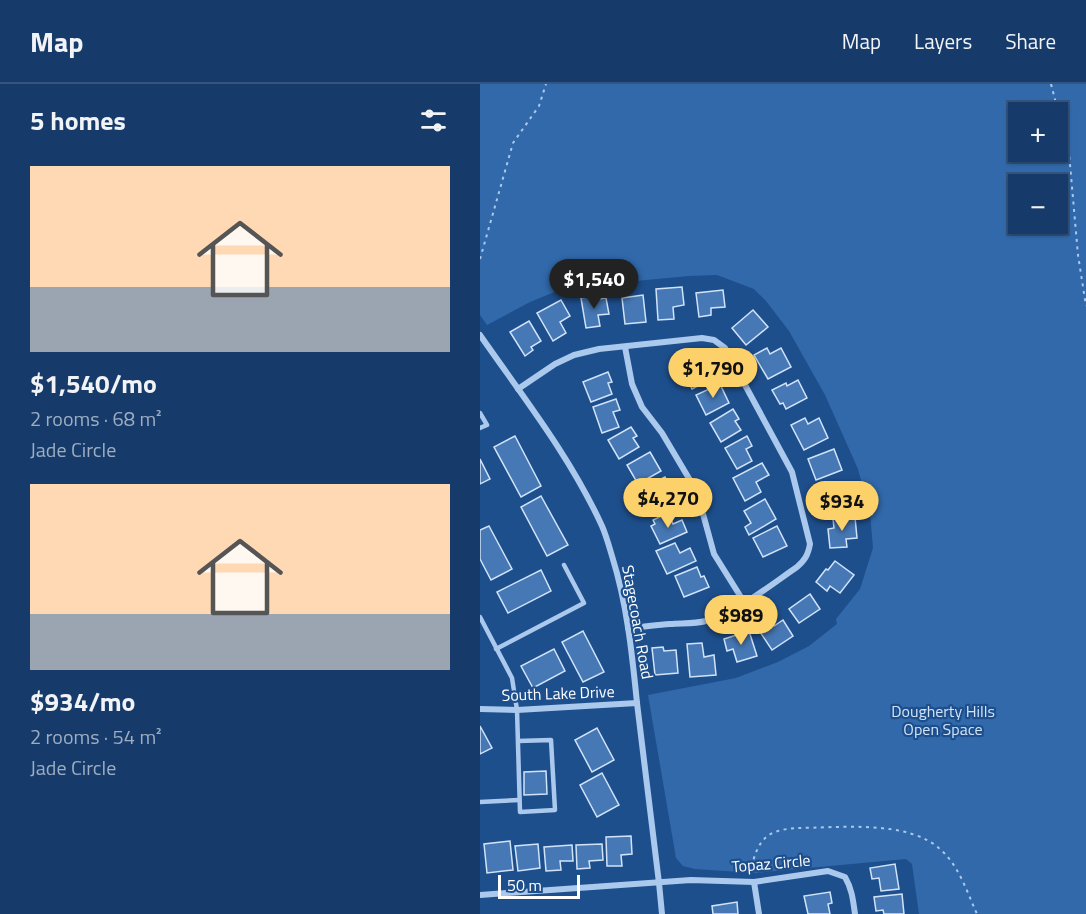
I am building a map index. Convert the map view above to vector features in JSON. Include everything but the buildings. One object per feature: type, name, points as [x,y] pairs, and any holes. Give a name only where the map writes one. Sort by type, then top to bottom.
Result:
[{"type":"street","name":"Stagecoach Road","points":[[480,335],[542,421],[574,471],[603,528],[619,579],[628,628],[662,914]]},
{"type":"street","points":[[518,389],[555,364],[574,355],[599,349],[702,338],[714,340],[724,348],[792,472],[810,544],[804,561],[723,615],[707,621],[628,628]]},
{"type":"street","points":[[625,347],[632,384],[642,407],[662,433],[697,492],[714,554],[744,602]]},
{"type":"street","name":"South Lake Drive","points":[[480,709],[517,710],[637,703]]},
{"type":"street","name":"Topaz Circle","points":[[480,895],[691,880],[754,882],[828,871],[844,877],[850,886],[855,914]]},
{"type":"street","points":[[754,882],[759,914]]},
{"type":"lane","points":[[480,413],[487,425],[480,428]]},
{"type":"lane","points":[[496,649],[584,603],[564,565]]},
{"type":"lane","points":[[480,617],[512,678],[517,710],[519,812],[555,810],[551,740],[518,741]]},
{"type":"lane","points":[[480,801],[519,800]]},
{"type":"path","points":[[480,259],[513,143],[538,106],[546,84]]},
{"type":"path","points":[[1052,84],[1069,153],[1078,255],[1086,306]]},
{"type":"path","points":[[754,882],[751,869],[756,853],[766,836],[774,832],[796,828],[876,827],[912,834],[940,849],[957,871],[977,914]]},
{"type":"green space","name":"Dougherty Hills Open Space","points":[[480,84],[1086,84],[1086,914],[919,914],[912,864],[906,859],[755,873],[695,869],[683,866],[676,858],[648,695],[736,678],[778,662],[809,646],[837,624],[836,619],[860,589],[873,548],[870,513],[858,469],[825,395],[789,331],[754,289],[717,275],[614,283],[557,291],[530,302],[487,325],[480,315]]}]
